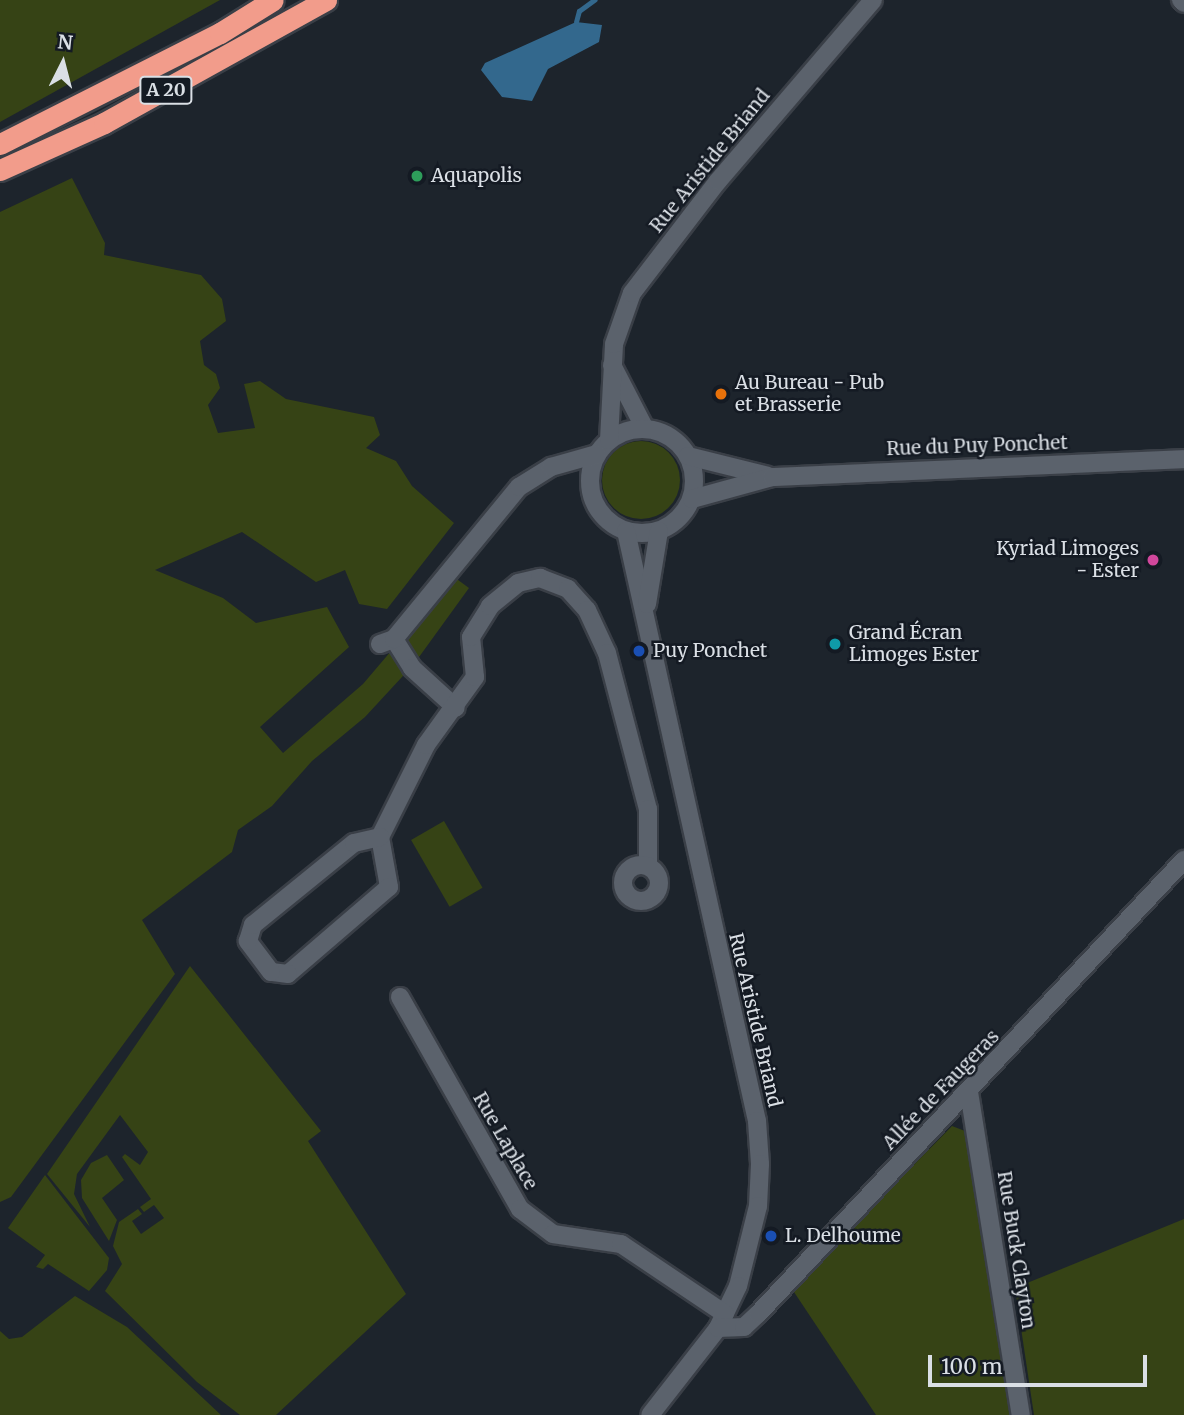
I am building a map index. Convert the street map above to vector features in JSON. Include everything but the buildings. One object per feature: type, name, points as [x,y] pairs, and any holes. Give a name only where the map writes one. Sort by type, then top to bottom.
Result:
[{"type":"highway","name":"A 20","points":[[0,144],[209,39],[273,0]]},
{"type":"highway","name":"A 20","points":[[0,170],[104,122],[326,0]]},
{"type":"street","name":"Rue Aristide Briand","points":[[609,440],[612,365],[618,322],[632,293],[718,181],[873,0]]},
{"type":"street","points":[[612,365],[645,429]]},
{"type":"street","points":[[564,466],[589,485],[601,514],[626,531],[659,531],[684,513],[692,499],[693,470],[688,456],[677,442],[645,429],[609,440],[597,454],[589,485]]},
{"type":"street","points":[[456,708],[387,641],[502,503],[536,474],[597,454]]},
{"type":"street","name":"Rue du Puy Ponchet","points":[[688,456],[772,477]]},
{"type":"street","name":"Rue du Puy Ponchet","points":[[692,499],[772,477],[1184,459]]},
{"type":"street","name":"Rue Aristide Briand","points":[[626,531],[646,611],[657,682],[757,1121],[758,1206],[738,1286],[721,1321],[650,1415]]},
{"type":"street","name":"Rue Aristide Briand","points":[[646,611],[659,531]]},
{"type":"street","points":[[380,837],[354,843],[253,925],[248,942],[271,972],[288,974],[389,887],[380,837],[426,746],[456,708],[475,677],[471,636],[490,606],[518,583],[540,578],[568,589],[587,610],[607,653],[630,726],[648,809],[648,866]]},
{"type":"street","name":"Allée de Faugeras","points":[[721,1321],[744,1327],[758,1314],[1184,860]]},
{"type":"street","name":"Rue Laplace","points":[[400,997],[520,1209],[553,1234],[621,1244],[721,1321]]},
{"type":"street","name":"Rue Buck Clayton","points":[[969,1092],[1021,1415]]},
{"type":"green space","points":[[0,0],[220,0],[0,122]]},
{"type":"green space","points":[[72,178],[105,243],[104,255],[201,275],[222,299],[226,321],[200,341],[204,365],[216,374],[220,388],[208,405],[218,433],[255,428],[244,384],[260,381],[286,399],[374,417],[380,435],[366,448],[396,461],[412,486],[454,523],[387,609],[359,604],[345,570],[316,582],[242,532],[155,570],[223,598],[256,623],[327,607],[349,647],[260,727],[283,753],[363,684],[454,577],[469,588],[414,664],[365,717],[312,761],[272,806],[238,830],[232,852],[142,920],[175,974],[11,1197],[0,1202],[0,212]]},
{"type":"green space","points":[[633,441],[649,441],[663,447],[674,458],[680,472],[680,488],[674,502],[663,513],[649,519],[633,519],[619,513],[608,502],[602,488],[602,472],[608,458],[619,447]]},
{"type":"green space","points":[[444,821],[482,888],[450,907],[411,840]]},
{"type":"green space","points":[[190,966],[321,1131],[308,1141],[406,1294],[276,1415],[240,1415],[197,1382],[105,1291],[122,1264],[113,1246],[119,1222],[138,1209],[142,1214],[132,1221],[141,1234],[164,1218],[154,1205],[144,1212],[140,1207],[151,1199],[122,1157],[125,1154],[140,1165],[148,1152],[120,1115],[77,1174],[74,1194],[90,1227],[47,1174]]},
{"type":"green space","points":[[952,1126],[965,1131],[1013,1415],[876,1415],[792,1289]]},
{"type":"green space","points":[[107,1155],[124,1180],[102,1198],[117,1220],[109,1241],[82,1198],[81,1180],[91,1163]]},
{"type":"green space","points":[[45,1175],[109,1258],[107,1270],[89,1291],[48,1264],[43,1269],[36,1267],[45,1255],[8,1228]]},
{"type":"green space","points":[[1184,1219],[1184,1415],[1034,1415],[1015,1288]]},
{"type":"green space","points":[[75,1296],[127,1327],[221,1415],[0,1415],[0,1331],[9,1339],[22,1337]]},
{"type":"water","points":[[576,22],[602,25],[599,42],[548,69],[532,101],[502,97],[481,70],[485,63]]},
{"type":"waterway","points":[[576,22],[579,11],[594,0]]},
{"type":"place","name":"Aquapolis","points":[[417,176]]},
{"type":"place","name":"Au Bureau - Pub et Brasserie","points":[[721,394]]},
{"type":"place","name":"Kyriad Limoges - Ester","points":[[1153,560]]},
{"type":"place","name":"Grand Écran Limoges Ester","points":[[835,644]]},
{"type":"place","name":"Puy Ponchet","points":[[639,651]]},
{"type":"place","name":"L. Delhoume","points":[[771,1236]]}]
